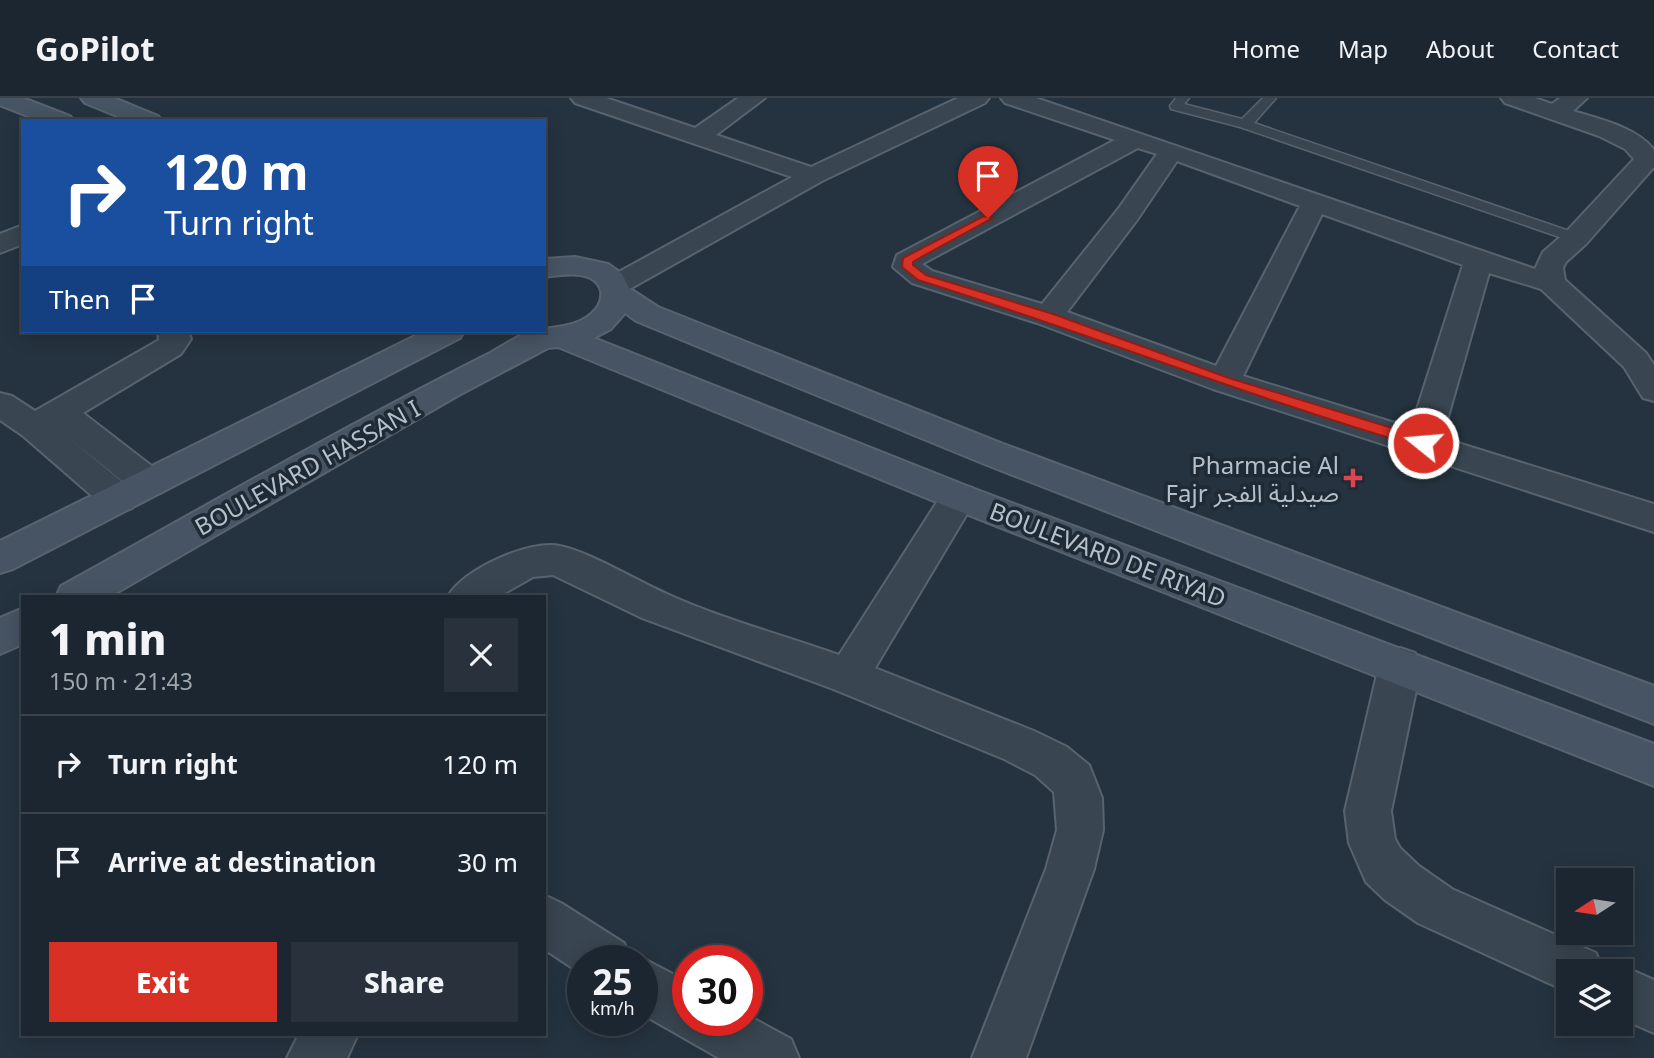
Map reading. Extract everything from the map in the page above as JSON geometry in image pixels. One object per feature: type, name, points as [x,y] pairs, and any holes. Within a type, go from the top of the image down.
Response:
[{"type":"main road","points":[[1,98],[57,119]]},
{"type":"main road","points":[[93,98],[145,119]]},
{"type":"main road","points":[[550,264],[590,267],[610,277],[617,290],[647,313],[994,454],[1654,705]]},
{"type":"main road","name":"BOULEVARD HASSAN I","points":[[79,595],[538,336],[597,325],[616,305],[617,290]]},
{"type":"main road","points":[[0,558],[445,333]]},
{"type":"main road","name":"BOULEVARD DE RIYAD","points":[[538,336],[1654,765]]},
{"type":"main road","points":[[0,637],[21,626]]},
{"type":"street","points":[[583,98],[813,176]]},
{"type":"street","points":[[698,137],[752,98]]},
{"type":"street","points":[[617,290],[813,176],[977,98]]},
{"type":"street","points":[[1013,98],[1172,151],[1478,261],[1551,283],[1635,360],[1654,390]]},
{"type":"street","points":[[1513,98],[1565,106],[1635,143],[1646,154],[1647,160],[1576,238],[1553,258],[1549,268],[1551,283]]},
{"type":"street","points":[[1136,139],[907,261],[908,267],[922,277],[1048,316],[1224,381],[1654,518]]},
{"type":"street","points":[[1048,316],[1172,151]]},
{"type":"street","points":[[1105,157],[1154,177]]},
{"type":"street","points":[[1224,381],[1315,202]]},
{"type":"street","points":[[0,245],[21,234]]},
{"type":"street","points":[[1423,443],[1478,261]]},
{"type":"street","points":[[46,419],[170,347],[176,339],[174,333]]},
{"type":"street","points":[[0,404],[46,419],[134,491]]},
{"type":"street","points":[[849,676],[960,497]]},
{"type":"street","points":[[470,595],[510,570],[542,559],[558,560],[656,607],[849,676],[1019,745],[1051,761],[1073,780],[1079,798],[1080,830],[1070,869],[999,1058]]},
{"type":"street","points":[[1399,666],[1368,811],[1372,843],[1383,866],[1435,906],[1556,961]]},
{"type":"street","points":[[546,921],[582,945]]},
{"type":"street","points":[[1633,997],[1654,1007]]},
{"type":"street","points":[[314,1058],[330,1036]]},
{"type":"lane","points":[[1183,98],[1176,106],[1245,124],[1576,238]]},
{"type":"lane","points":[[1245,124],[1270,98]]},
{"type":"place","name":"Pharmacie Al Fajr صيدلية الفجر","points":[[1353,478]]},
{"type":"route","points":[[988,218],[918,254],[907,261],[908,267],[922,277],[1048,316],[1224,381],[1423,443]]}]
